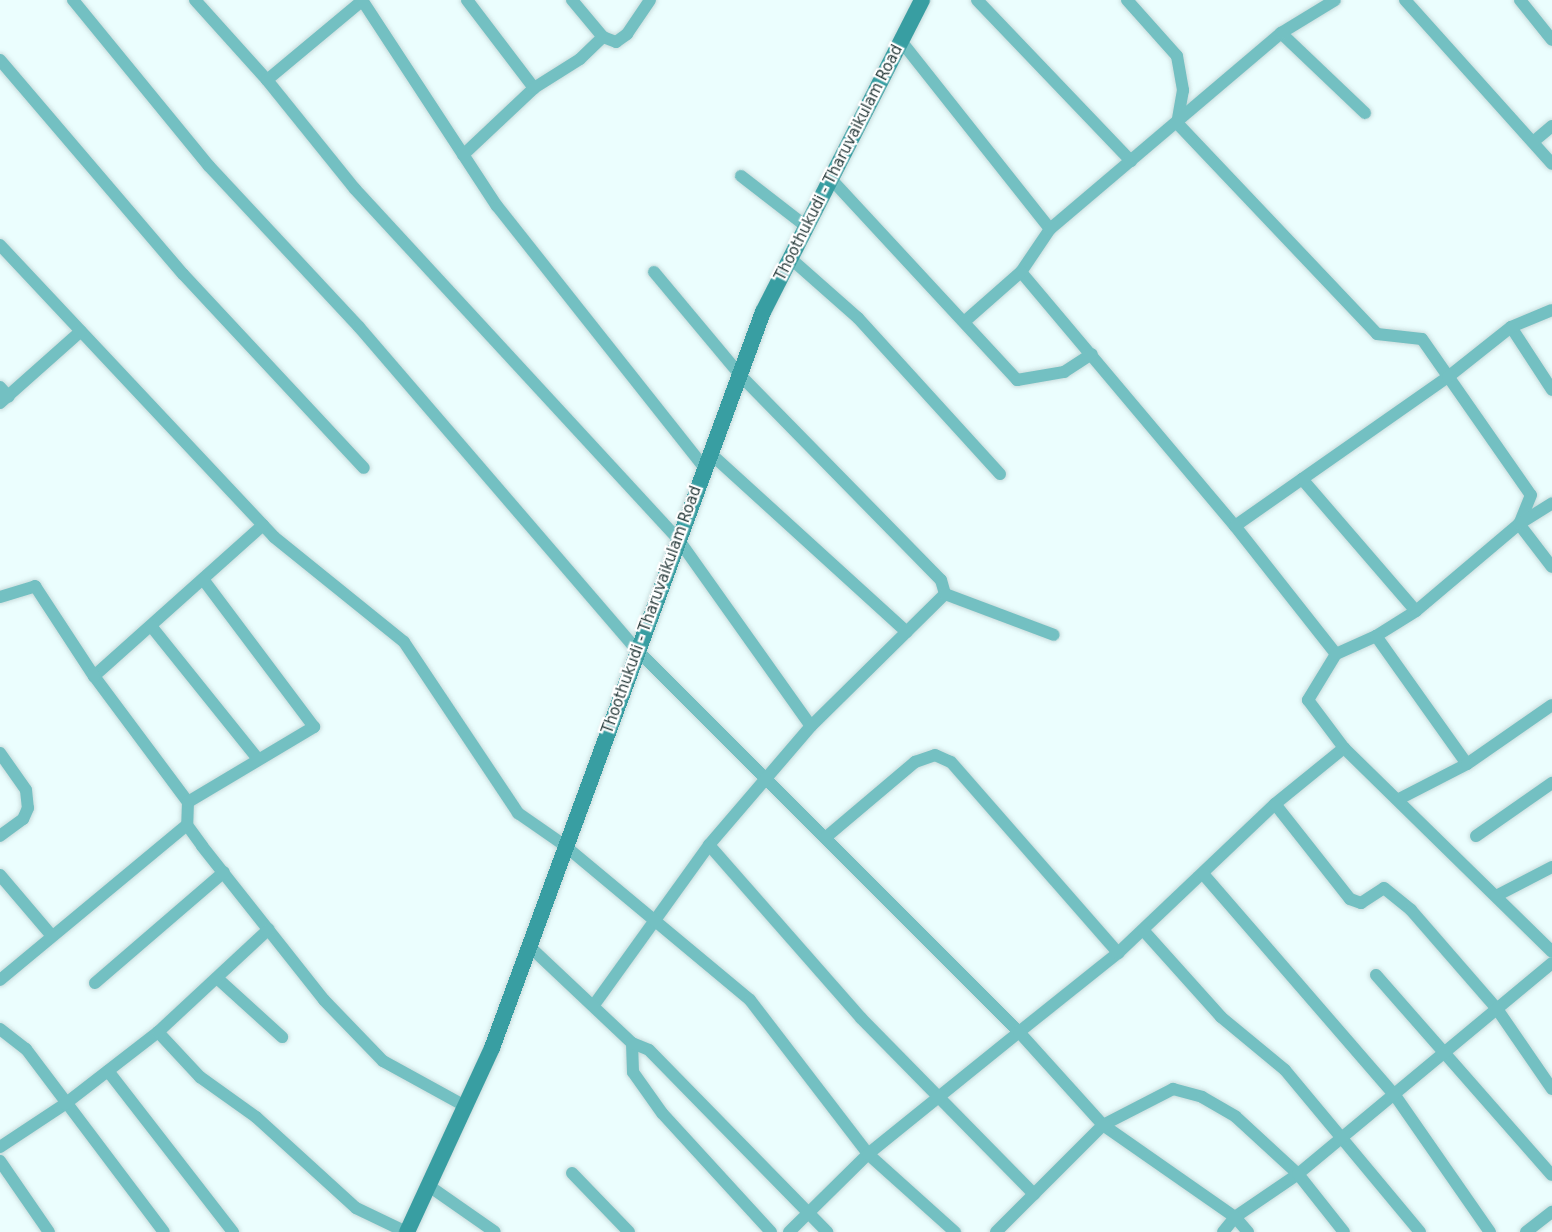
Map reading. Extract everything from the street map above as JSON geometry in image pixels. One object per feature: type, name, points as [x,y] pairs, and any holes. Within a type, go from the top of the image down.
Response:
[{"type":"main road","name":"Thoothukudi - Tharuvaikulam Road","points":[[406,1232],[492,1048],[564,846],[763,312],[922,0]]},
{"type":"street","points":[[73,0],[209,166],[359,327],[637,650],[766,776],[1018,1032],[1103,1125],[1234,1217],[1248,1232]]},
{"type":"street","points":[[195,0],[267,80],[355,189],[678,539],[811,726]]},
{"type":"street","points":[[267,80],[362,0],[463,155],[532,251],[707,461],[907,632]]},
{"type":"street","points":[[467,0],[534,88]]},
{"type":"street","points":[[572,0],[603,37],[616,42],[627,34],[650,0]]},
{"type":"street","points":[[977,0],[1131,161]]},
{"type":"street","points":[[1127,0],[1177,56],[1183,90],[1177,123]]},
{"type":"street","points":[[964,322],[1021,272],[1050,230],[1281,33],[1335,0]]},
{"type":"street","points":[[1405,0],[1552,165]]},
{"type":"street","points":[[1521,0],[1552,40]]},
{"type":"street","points":[[1281,33],[1365,113]]},
{"type":"street","points":[[463,155],[534,88],[580,59],[603,37]]},
{"type":"street","points":[[901,42],[1050,230]]},
{"type":"street","points":[[0,60],[183,274],[364,468]]},
{"type":"street","points":[[1177,123],[1377,334],[1422,339],[1530,495],[1520,524]]},
{"type":"street","points":[[1533,142],[1552,126]]},
{"type":"street","points":[[741,176],[807,226]]},
{"type":"street","points":[[831,179],[1017,380],[1064,372],[1092,354]]},
{"type":"street","points":[[0,245],[263,525],[404,642],[518,813],[564,846],[750,1000],[868,1154],[955,1232]]},
{"type":"street","points":[[790,258],[858,318],[1000,474]]},
{"type":"street","points":[[654,272],[740,375],[932,569],[945,594],[1054,635]]},
{"type":"street","points":[[1021,272],[1235,526],[1336,654]]},
{"type":"street","points":[[1235,526],[1448,377],[1511,327],[1552,310]]},
{"type":"street","points":[[1511,327],[1552,390]]},
{"type":"street","points":[[3,396],[81,331]]},
{"type":"street","points":[[1302,478],[1416,611]]},
{"type":"street","points":[[1552,503],[1520,524],[1416,611],[1376,636],[1336,654],[1308,700],[1344,748],[1552,952]]},
{"type":"street","points":[[1520,524],[1552,567]]},
{"type":"street","points":[[94,676],[263,525]]},
{"type":"street","points":[[188,802],[314,727],[203,579]]},
{"type":"street","points":[[0,597],[34,586],[94,676],[188,802],[187,825],[361,1041],[383,1061],[465,1106]]},
{"type":"street","points":[[594,1005],[657,923],[709,845],[766,776],[811,726],[945,594]]},
{"type":"street","points":[[151,626],[258,759]]},
{"type":"street","points":[[1376,636],[1467,764]]},
{"type":"street","points":[[1399,800],[1467,764],[1552,705]]},
{"type":"street","points":[[789,1232],[809,1216],[868,1154],[937,1096],[1118,953],[1204,875],[1275,804],[1344,748]]},
{"type":"street","points":[[0,753],[26,790],[28,808],[23,819],[0,836]]},
{"type":"street","points":[[825,838],[915,762],[935,755],[951,762],[1118,953]]},
{"type":"street","points":[[1476,836],[1552,783]]},
{"type":"street","points":[[1275,804],[1350,899],[1361,903],[1380,890],[1389,891],[1434,934],[1497,1009],[1552,1089]]},
{"type":"street","points":[[0,980],[187,825]]},
{"type":"street","points":[[709,845],[861,1018],[1034,1194]]},
{"type":"street","points":[[1496,896],[1552,867]]},
{"type":"street","points":[[95,983],[224,872]]},
{"type":"street","points":[[0,875],[52,936]]},
{"type":"street","points":[[1204,875],[1394,1094],[1490,1232]]},
{"type":"street","points":[[0,1147],[65,1104],[159,1032],[269,929]]},
{"type":"street","points":[[1143,930],[1221,1017],[1285,1070],[1420,1232]]},
{"type":"street","points":[[528,945],[632,1043],[650,1050],[827,1232]]},
{"type":"street","points":[[1223,1232],[1234,1217],[1298,1174],[1552,963]]},
{"type":"street","points":[[1376,975],[1552,1175]]},
{"type":"street","points":[[217,978],[282,1037]]},
{"type":"street","points":[[0,1029],[26,1049],[65,1104],[164,1232]]},
{"type":"street","points":[[159,1032],[200,1077],[256,1117],[356,1208],[406,1232]]},
{"type":"street","points":[[632,1043],[633,1072],[662,1113],[771,1232]]},
{"type":"street","points":[[108,1071],[233,1232]]},
{"type":"street","points":[[996,1232],[1103,1125],[1173,1089],[1202,1097],[1236,1117],[1298,1174],[1344,1232]]},
{"type":"street","points":[[0,1161],[49,1232]]},
{"type":"street","points":[[572,1173],[629,1232]]},
{"type":"street","points":[[429,1186],[495,1232]]},
{"type":"street","points":[[1526,1232],[1552,1212]]}]
